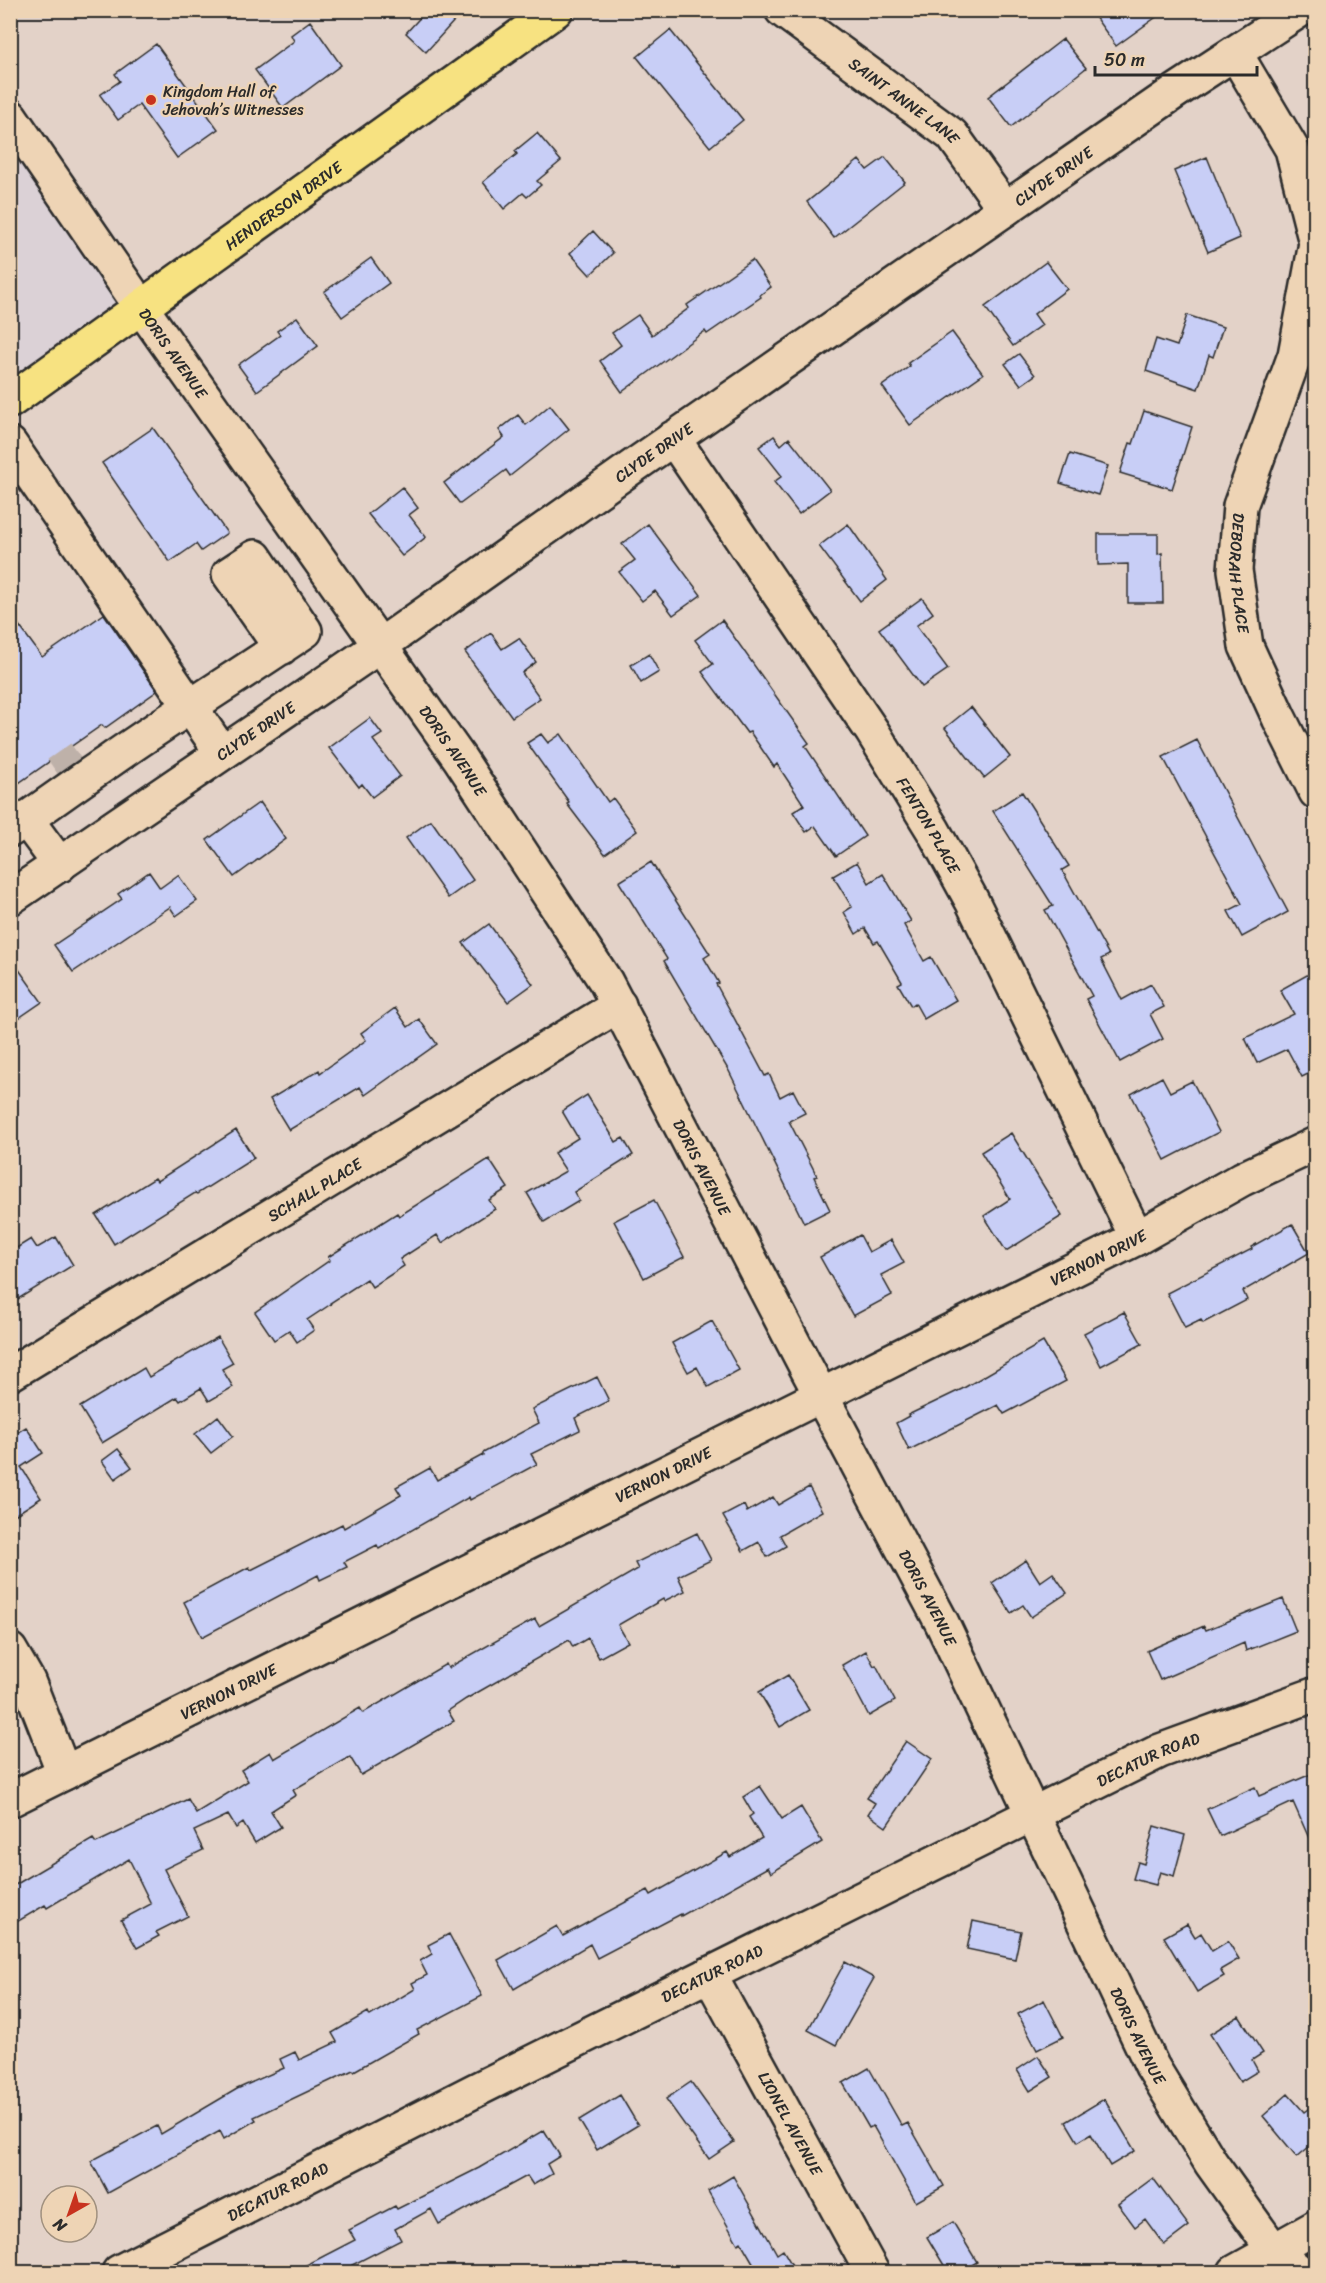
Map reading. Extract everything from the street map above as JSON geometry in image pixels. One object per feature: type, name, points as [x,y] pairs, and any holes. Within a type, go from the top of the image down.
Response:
[{"type":"main road","name":"HENDERSON DRIVE","points":[[10,401],[556,10]]},
{"type":"street","name":"SAINT ANNE LANE","points":[[782,10],[952,135],[1005,209]]},
{"type":"street","name":"CLYDE DRIVE","points":[[10,898],[381,645],[674,438],[1005,209],[1300,10]]},
{"type":"street","name":"DEBORAH PLACE","points":[[1235,53],[1292,148],[1316,243],[1295,355],[1240,506],[1235,570],[1246,646],[1304,740],[1316,792]]},
{"type":"street","name":"DORIS AVENUE","points":[[10,116],[141,307],[460,759],[606,982],[942,1623],[1152,2066],[1211,2163],[1274,2251],[1300,2272]]},
{"type":"street","name":"FENTON PLACE","points":[[674,438],[872,731],[933,830],[972,901],[1137,1238]]},
{"type":"street","points":[[10,444],[222,753]]},
{"type":"street","points":[[60,865],[56,790],[280,648]]},
{"type":"street","name":"SCHALL PLACE","points":[[10,1374],[619,1005]]},
{"type":"street","name":"VERNON DRIVE","points":[[10,1800],[1137,1238],[1242,1179],[1316,1144]]},
{"type":"street","points":[[10,1650],[28,1681],[64,1773]]},
{"type":"street","name":"DECATUR ROAD","points":[[119,2272],[1032,1812],[1160,1750],[1316,1694]]},
{"type":"street","name":"LIONEL AVENUE","points":[[709,1974],[872,2272]]},
{"type":"street","points":[[1235,2272],[1316,2227]]},
{"type":"shaded area","points":[[10,116],[141,307],[10,401]]},
{"type":"building","points":[[427,10],[464,10],[426,52],[406,33]]},
{"type":"building","points":[[1090,10],[1166,10],[1116,46]]},
{"type":"building","points":[[310,21],[341,65],[283,108],[255,70],[294,41],[291,35]]},
{"type":"building","points":[[670,30],[743,120],[710,147],[637,57]]},
{"type":"building","points":[[1063,39],[1086,68],[1011,127],[988,97]]},
{"type":"building","name":"Kingdom Hall of Jehovah’s Witnesses","points":[[156,44],[218,129],[177,158],[139,105],[118,120],[100,95],[120,81],[115,74]]},
{"type":"building","points":[[537,133],[561,161],[537,181],[541,185],[527,197],[523,193],[504,209],[483,182],[517,154],[515,151]]},
{"type":"building","points":[[885,157],[905,182],[834,238],[807,202],[859,160],[867,170]]},
{"type":"building","points":[[1207,157],[1240,238],[1208,252],[1174,171]]},
{"type":"building","points":[[593,231],[613,253],[590,275],[570,253]]},
{"type":"building","points":[[371,258],[389,283],[342,317],[324,292]]},
{"type":"building","points":[[752,260],[771,287],[760,295],[761,297],[707,334],[705,331],[622,392],[600,361],[621,345],[612,333],[638,315],[652,335],[689,308],[687,305]]},
{"type":"building","points":[[1046,262],[1067,289],[1034,314],[1042,325],[1013,346],[985,307]]},
{"type":"building","points":[[1187,315],[1223,327],[1213,357],[1209,355],[1198,389],[1146,371],[1156,339],[1177,346]]},
{"type":"building","points":[[297,317],[318,346],[257,391],[238,365],[280,335],[277,331]]},
{"type":"building","points":[[952,332],[983,374],[910,425],[882,386],[910,366],[908,363]]},
{"type":"building","points":[[1019,354],[1035,375],[1021,385],[1005,364]]},
{"type":"building","points":[[550,405],[569,429],[510,476],[506,470],[460,504],[444,483],[504,437],[499,430],[518,415],[526,425]]},
{"type":"building","points":[[1144,411],[1192,427],[1172,489],[1120,473]]},
{"type":"building","points":[[153,428],[227,533],[201,551],[196,544],[170,562],[102,463]]},
{"type":"building","points":[[774,436],[781,445],[789,438],[830,490],[799,514],[774,482],[782,476],[759,447]]},
{"type":"building","points":[[1070,454],[1108,466],[1098,495],[1060,483]]},
{"type":"building","points":[[402,487],[418,508],[409,515],[426,537],[402,556],[368,514]]},
{"type":"building","points":[[648,524],[701,595],[673,615],[655,591],[642,601],[619,572],[635,560],[622,544]]},
{"type":"building","points":[[848,524],[887,580],[860,601],[819,546]]},
{"type":"building","points":[[1098,534],[1158,534],[1158,554],[1162,553],[1163,603],[1128,603],[1128,564],[1098,565]]},
{"type":"building","points":[[922,598],[933,613],[916,626],[948,669],[922,687],[879,629]]},
{"type":"building","points":[[10,613],[42,657],[104,614],[157,691],[105,728],[102,725],[10,789]]},
{"type":"building","points":[[722,620],[809,743],[805,746],[865,836],[836,856],[815,826],[806,832],[793,812],[804,805],[777,764],[774,767],[750,732],[747,733],[702,672],[713,664],[695,640]]},
{"type":"building","points":[[491,633],[502,649],[519,638],[536,662],[522,673],[540,698],[512,717],[465,652]]},
{"type":"building","points":[[649,654],[659,672],[641,683],[631,665]]},
{"type":"building","points":[[971,707],[1010,757],[984,778],[945,728]]},
{"type":"building","points":[[370,718],[382,734],[373,740],[400,776],[372,797],[362,784],[359,787],[329,748]]},
{"type":"building","points":[[541,734],[548,743],[561,734],[608,802],[613,798],[637,831],[605,854],[567,804],[569,802],[527,743]]},
{"type":"building","points":[[1197,740],[1288,912],[1242,937],[1228,911],[1242,904],[1163,757]]},
{"type":"building","points":[[1022,792],[1069,866],[1062,870],[1109,955],[1101,959],[1122,1000],[1151,984],[1164,1007],[1150,1014],[1163,1039],[1120,1062],[1086,999],[1092,996],[1045,910],[1053,906],[993,811]]},
{"type":"building","points":[[260,802],[286,839],[234,877],[207,840]]},
{"type":"building","points":[[431,820],[473,880],[448,898],[406,838]]},
{"type":"building","points":[[651,862],[710,954],[704,958],[719,983],[716,984],[765,1076],[769,1074],[780,1097],[793,1090],[805,1113],[789,1121],[817,1176],[814,1177],[830,1210],[804,1223],[729,1071],[664,961],[667,959],[619,882]]},
{"type":"building","points":[[857,862],[869,883],[883,874],[911,921],[904,925],[924,961],[931,957],[956,1000],[924,1019],[915,1003],[911,1006],[898,984],[902,982],[878,941],[874,943],[865,928],[856,934],[844,912],[852,907],[833,876]]},
{"type":"building","points":[[149,872],[160,888],[178,875],[197,901],[176,916],[170,907],[73,972],[54,945],[122,899],[118,894]]},
{"type":"building","points":[[489,924],[533,984],[508,1002],[463,943]]},
{"type":"building","points":[[10,957],[42,1002],[10,1024]]},
{"type":"building","points":[[1316,970],[1316,1070],[1302,1077],[1287,1049],[1257,1063],[1245,1038],[1294,1014],[1280,990]]},
{"type":"building","points":[[395,1008],[408,1027],[419,1019],[437,1044],[365,1095],[360,1087],[289,1130],[270,1099],[319,1070],[320,1073],[366,1040],[361,1033]]},
{"type":"building","points":[[1162,1077],[1170,1092],[1192,1081],[1219,1132],[1165,1160],[1131,1094]]},
{"type":"building","points":[[587,1095],[616,1142],[623,1138],[633,1155],[574,1192],[579,1201],[544,1222],[527,1193],[566,1171],[554,1153],[578,1138],[562,1111]]},
{"type":"building","points":[[236,1130],[254,1158],[114,1244],[96,1215],[155,1178],[157,1181]]},
{"type":"building","points":[[1011,1133],[1062,1216],[1006,1251],[984,1216],[1010,1199],[981,1152]]},
{"type":"building","points":[[489,1159],[508,1188],[489,1200],[495,1209],[442,1243],[437,1235],[400,1259],[404,1266],[372,1287],[367,1279],[330,1303],[307,1320],[314,1330],[297,1342],[289,1330],[274,1340],[255,1312],[330,1260],[328,1257],[397,1213],[399,1216]]},
{"type":"building","points":[[654,1200],[684,1257],[644,1278],[614,1221]]},
{"type":"building","points":[[1292,1224],[1309,1253],[1243,1291],[1247,1300],[1203,1323],[1201,1320],[1185,1328],[1167,1293],[1252,1249],[1251,1247]]},
{"type":"building","points":[[860,1235],[869,1252],[891,1240],[904,1263],[881,1275],[892,1295],[853,1316],[820,1257]]},
{"type":"building","points":[[56,1237],[73,1265],[10,1304],[10,1252],[31,1239],[37,1248]]},
{"type":"building","points":[[1124,1312],[1142,1344],[1101,1366],[1084,1333]]},
{"type":"building","points":[[712,1321],[739,1370],[708,1387],[697,1367],[688,1372],[672,1343]]},
{"type":"building","points":[[218,1337],[233,1363],[222,1369],[233,1387],[209,1401],[201,1388],[180,1401],[177,1397],[102,1443],[80,1407],[144,1368],[149,1377]]},
{"type":"building","points":[[1043,1342],[1066,1381],[1004,1414],[998,1405],[909,1450],[896,1423],[962,1389]]},
{"type":"building","points":[[597,1377],[609,1401],[575,1418],[580,1430],[531,1454],[537,1464],[470,1500],[469,1497],[379,1549],[377,1545],[344,1562],[347,1567],[320,1580],[318,1575],[202,1637],[184,1602],[249,1567],[251,1570],[342,1524],[344,1528],[401,1495],[396,1487],[430,1468],[437,1480],[483,1455],[539,1423],[532,1409]]},
{"type":"building","points":[[218,1416],[233,1436],[211,1453],[195,1434]]},
{"type":"building","points":[[26,1427],[43,1453],[21,1467],[41,1498],[10,1518],[10,1437]]},
{"type":"building","points":[[118,1449],[132,1467],[115,1479],[102,1461]]},
{"type":"building","points":[[809,1487],[822,1511],[780,1535],[786,1546],[767,1557],[759,1542],[743,1551],[723,1516],[744,1505],[747,1512],[773,1497],[778,1505]]},
{"type":"building","points":[[697,1533],[711,1560],[678,1576],[685,1591],[664,1601],[663,1599],[618,1625],[628,1642],[599,1658],[588,1638],[573,1647],[569,1640],[466,1699],[448,1711],[454,1721],[361,1775],[350,1757],[293,1790],[296,1795],[271,1811],[281,1827],[255,1843],[243,1823],[236,1828],[228,1815],[194,1831],[203,1850],[164,1869],[188,1916],[156,1932],[159,1936],[137,1948],[121,1920],[151,1904],[129,1859],[47,1908],[45,1905],[10,1926],[10,1888],[93,1839],[96,1843],[188,1799],[196,1813],[248,1781],[241,1770],[270,1752],[274,1759],[360,1708],[363,1713],[446,1664],[448,1668],[535,1619],[539,1626],[638,1569],[635,1563]]},
{"type":"building","points":[[1026,1560],[1040,1582],[1053,1573],[1067,1593],[1031,1617],[1023,1605],[1011,1613],[992,1583]]},
{"type":"building","points":[[1283,1599],[1296,1631],[1246,1651],[1244,1643],[1160,1680],[1147,1651],[1204,1626],[1206,1630]]},
{"type":"building","points":[[866,1651],[895,1701],[869,1716],[842,1665]]},
{"type":"building","points":[[788,1675],[809,1710],[780,1727],[759,1692]]},
{"type":"building","points":[[906,1741],[932,1759],[886,1827],[868,1814],[875,1803],[867,1798]]},
{"type":"building","points":[[1316,1772],[1316,1854],[1293,1802],[1220,1836],[1207,1809],[1255,1787],[1259,1796]]},
{"type":"building","points":[[760,1786],[782,1819],[801,1807],[822,1842],[771,1873],[768,1867],[681,1916],[681,1914],[597,1958],[590,1944],[514,1989],[498,1960],[557,1926],[563,1936],[648,1890],[651,1895],[727,1852],[730,1857],[762,1838],[749,1817],[753,1814],[743,1797]]},
{"type":"building","points":[[1154,1826],[1185,1835],[1174,1876],[1160,1872],[1156,1885],[1133,1879],[1138,1862],[1144,1864]]},
{"type":"building","points":[[973,1921],[1021,1931],[1015,1959],[967,1949]]},
{"type":"building","points":[[1187,1924],[1195,1937],[1201,1933],[1212,1951],[1228,1941],[1239,1959],[1220,1970],[1224,1976],[1197,1992],[1164,1937]]},
{"type":"building","points":[[449,1934],[482,1996],[417,2030],[419,2034],[354,2071],[254,2117],[256,2120],[224,2139],[220,2131],[108,2193],[91,2161],[157,2126],[161,2134],[237,2089],[284,2068],[280,2059],[295,2052],[299,2060],[337,2042],[332,2033],[368,2012],[370,2016],[415,1989],[412,1983],[427,1975],[420,1961],[432,1954],[428,1945]]},
{"type":"building","points":[[845,1962],[874,1978],[836,2045],[808,2030]]},
{"type":"building","points":[[1044,2000],[1063,2037],[1037,2050],[1018,2014]]},
{"type":"building","points":[[1239,2016],[1263,2053],[1252,2060],[1258,2071],[1240,2082],[1210,2034]]},
{"type":"building","points":[[1038,2056],[1052,2077],[1030,2091],[1017,2070]]},
{"type":"building","points":[[869,2068],[902,2126],[908,2123],[944,2186],[916,2202],[873,2126],[869,2128],[843,2083]]},
{"type":"building","points":[[691,2082],[734,2142],[709,2159],[666,2099]]},
{"type":"building","points":[[1288,2094],[1304,2112],[1316,2103],[1316,2141],[1297,2157],[1263,2116]]},
{"type":"building","points":[[620,2095],[638,2125],[597,2150],[579,2120]]},
{"type":"building","points":[[1104,2099],[1135,2151],[1110,2166],[1091,2134],[1078,2142],[1066,2122]]},
{"type":"building","points":[[544,2130],[560,2156],[547,2164],[552,2174],[533,2185],[527,2176],[439,2224],[431,2209],[395,2229],[401,2240],[352,2265],[356,2272],[293,2272],[355,2240],[349,2230],[395,2206],[397,2209],[479,2168]]},
{"type":"building","points":[[733,2176],[777,2254],[783,2250],[796,2272],[744,2272],[755,2266],[741,2242],[738,2244],[708,2191]]},
{"type":"building","points":[[1153,2178],[1189,2226],[1164,2245],[1145,2219],[1135,2227],[1118,2204]]},
{"type":"building","points":[[953,2222],[977,2262],[960,2272],[948,2272],[927,2237]]},
{"type":"tunnel","points":[[57,773],[80,757]]},
{"type":"place","name":"Kingdom Hall of Jehovah’s Witnesses","points":[[151,100]]}]
